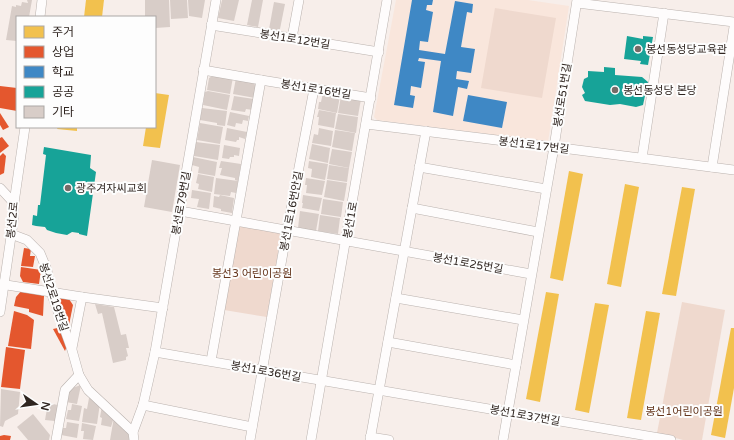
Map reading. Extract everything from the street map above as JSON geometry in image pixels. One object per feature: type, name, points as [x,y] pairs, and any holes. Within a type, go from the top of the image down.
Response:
[{"type":"street","points":[[40,16],[42,0]]},
{"type":"street","name":"봉선로79번길","points":[[134,436],[143,405],[155,352],[216,0]]},
{"type":"street","points":[[292,38],[299,0]]},
{"type":"street","name":"봉선1로","points":[[311,440],[387,0]]},
{"type":"street","points":[[577,1],[734,22]]},
{"type":"street","name":"봉선로51번길","points":[[503,440],[554,147],[577,1]]},
{"type":"street","points":[[642,158],[664,13]]},
{"type":"street","name":"봉선1로12번길","points":[[211,25],[379,52]]},
{"type":"street","points":[[712,167],[734,27]]},
{"type":"street","name":"봉선1로16번길","points":[[203,70],[371,98]]},
{"type":"street","points":[[211,361],[261,80]]},
{"type":"street","name":"봉선1로16번안길","points":[[250,440],[287,230],[314,89]]},
{"type":"street","name":"봉선1로17번길","points":[[366,124],[734,170]]},
{"type":"street","name":"봉선2로","points":[[0,312],[2,285],[14,216],[14,203],[25,128]]},
{"type":"street","points":[[388,440],[370,438],[426,132]]},
{"type":"street","points":[[420,167],[546,189]]},
{"type":"street","points":[[0,188],[14,203]]},
{"type":"street","points":[[413,205],[538,232]]},
{"type":"street","name":"봉선1로25번길","points":[[180,211],[531,274]]},
{"type":"street","name":"봉선2로19번길","points":[[11,234],[27,240],[40,253],[47,270],[51,292],[72,350],[79,375],[88,390],[134,436]]},
{"type":"street","points":[[2,285],[163,308]]},
{"type":"street","points":[[72,350],[82,297]]},
{"type":"street","points":[[396,298],[523,320]]},
{"type":"street","points":[[388,342],[516,365]]},
{"type":"street","name":"봉선1로36번길","points":[[155,352],[322,380]]},
{"type":"street","points":[[56,440],[65,390],[79,375]]},
{"type":"street","name":"봉선1로37번길","points":[[322,380],[671,440]]},
{"type":"street","points":[[143,405],[252,427]]},
{"type":"shaded area","points":[[396,0],[528,0],[569,6],[548,142],[377,120],[374,117]]},
{"type":"green space","points":[[495,8],[556,18],[542,98],[481,88]]},
{"type":"green space","name":"봉선3 어린이공원","points":[[239,225],[279,232],[281,236],[267,317],[224,310]]},
{"type":"green space","name":"봉선1어린이공원","points":[[682,302],[725,310],[702,440],[683,440],[657,433]]},
{"type":"building: 주거","points":[[86,0],[104,0],[102,16],[84,16]]},
{"type":"building: 주거","points":[[156,93],[169,95],[160,148],[143,146],[146,128],[156,128]]},
{"type":"building: 주거","points":[[77,128],[77,131],[57,129]]},
{"type":"building: 주거","points":[[569,171],[583,174],[563,281],[550,278]]},
{"type":"building: 주거","points":[[625,184],[639,187],[621,287],[607,284]]},
{"type":"building: 주거","points":[[682,187],[695,189],[676,296],[662,294]]},
{"type":"building: 주거","points":[[546,292],[559,294],[540,402],[526,399]]},
{"type":"building: 주거","points":[[595,303],[609,305],[589,413],[575,410]]},
{"type":"building: 주거","points":[[646,311],[660,313],[641,420],[627,418]]},
{"type":"building: 주거","points":[[731,328],[734,328],[734,388],[725,438],[711,435]]},
{"type":"building: 상업","points":[[0,86],[16,88],[16,111],[0,108]]},
{"type":"building: 상업","points":[[0,113],[9,127],[3,130],[0,125]]},
{"type":"building: 상업","points":[[2,137],[9,146],[0,153],[0,138]]},
{"type":"building: 상업","points":[[3,153],[6,156],[4,173],[0,175],[0,156]]},
{"type":"building: 상업","points":[[24,248],[31,249],[30,256],[35,256],[33,267],[21,266]]},
{"type":"building: 상업","points":[[21,267],[41,270],[39,284],[23,282],[20,276]]},
{"type":"building: 상업","points":[[22,290],[44,296],[43,316],[29,312],[29,309],[14,306],[16,297]]},
{"type":"building: 상업","points":[[59,298],[69,299],[73,305],[69,325],[65,324],[58,301]]},
{"type":"building: 상업","points":[[14,311],[27,315],[34,320],[31,349],[8,346]]},
{"type":"building: 상업","points":[[62,327],[68,343],[65,351],[53,329]]},
{"type":"building: 상업","points":[[6,347],[25,350],[20,389],[1,387]]},
{"type":"building: 상업","points":[[0,436],[11,436],[10,440],[0,440]]},
{"type":"building: 학교","points":[[412,0],[433,0],[432,5],[427,5],[426,10],[433,12],[428,42],[420,41],[419,50],[445,54],[455,1],[473,4],[472,13],[467,12],[461,47],[475,49],[471,73],[457,71],[456,79],[469,81],[467,89],[458,87],[453,116],[433,112],[441,61],[419,58],[418,61],[425,62],[421,88],[411,86],[410,95],[415,96],[413,108],[394,105]]},
{"type":"building: 학교","points":[[468,95],[507,102],[502,128],[463,121]]},
{"type":"building: 공공","name":"봉선동성당교육관","points":[[627,36],[643,39],[643,36],[653,37],[648,65],[640,64],[641,61],[624,59]]},
{"type":"building: 공공","name":"봉선동성당 본당","points":[[604,67],[615,68],[615,75],[642,77],[648,82],[643,105],[636,107],[585,101],[582,95],[585,93],[582,87],[584,79],[588,77],[588,71],[604,72]]},
{"type":"building: 공공","name":"광주겨자씨교회","points":[[44,147],[91,155],[90,168],[96,172],[87,236],[72,232],[67,235],[56,233],[47,230],[45,227],[32,225],[33,215],[37,216],[38,205],[40,205],[46,155],[43,154]]},
{"type":"building: 기타","points":[[27,0],[32,0],[29,16],[16,16],[16,41],[6,40],[12,6],[21,6],[22,2],[28,3]]},
{"type":"building: 기타","points":[[145,0],[169,0],[170,27],[156,28],[156,16],[145,16]]},
{"type":"building: 기타","points":[[170,0],[187,0],[188,18],[171,19]]},
{"type":"building: 기타","points":[[188,0],[205,0],[202,18],[189,16]]},
{"type":"building: 기타","points":[[222,0],[239,0],[234,21],[218,18]]},
{"type":"building: 기타","points":[[252,0],[263,0],[258,27],[247,25]]},
{"type":"building: 기타","points":[[274,2],[285,4],[280,29],[278,31],[269,29]]},
{"type":"building: 기타","points":[[216,74],[233,77],[230,94],[207,90],[209,78]]},
{"type":"building: 기타","points":[[236,78],[252,81],[257,87],[255,98],[233,94]]},
{"type":"building: 기타","points":[[208,91],[230,95],[227,110],[203,105],[205,92]]},
{"type":"building: 기타","points":[[323,93],[340,96],[337,113],[318,109]]},
{"type":"building: 기타","points":[[234,96],[254,99],[253,110],[246,109],[245,112],[231,110]]},
{"type":"building: 기타","points":[[341,96],[361,99],[358,116],[338,113]]},
{"type":"building: 기타","points":[[202,108],[227,111],[225,126],[200,120]]},
{"type":"building: 기타","points":[[319,110],[336,113],[334,128],[318,125],[319,117],[317,117]]},
{"type":"building: 기타","points":[[230,112],[249,116],[248,121],[243,120],[242,124],[236,123],[235,127],[227,125]]},
{"type":"building: 기타","points":[[338,114],[358,117],[356,133],[335,129]]},
{"type":"building: 기타","points":[[200,123],[223,127],[220,144],[197,140]]},
{"type":"building: 기타","points":[[227,128],[247,132],[245,139],[239,137],[239,140],[236,142],[225,140]]},
{"type":"building: 기타","points":[[319,128],[333,131],[331,146],[312,143],[314,134],[318,135]]},
{"type":"building: 기타","points":[[335,130],[355,133],[352,151],[332,147]]},
{"type":"building: 기타","points":[[196,142],[220,145],[218,160],[194,156]]},
{"type":"building: 기타","points":[[312,144],[330,148],[328,163],[309,159]]},
{"type":"building: 기타","points":[[224,145],[240,148],[239,156],[234,155],[234,157],[230,157],[229,159],[222,158]]},
{"type":"building: 기타","points":[[332,149],[352,152],[349,168],[329,164]]},
{"type":"building: 기타","points":[[193,157],[217,162],[215,176],[198,173],[199,167],[192,165]]},
{"type":"building: 기타","points":[[152,160],[180,165],[172,212],[144,207]]},
{"type":"building: 기타","points":[[221,161],[241,164],[238,181],[235,180],[235,178],[220,175],[222,168],[219,168]]},
{"type":"building: 기타","points":[[309,161],[328,164],[325,180],[311,177],[312,169],[308,168]]},
{"type":"building: 기타","points":[[329,165],[349,168],[347,182],[327,179]]},
{"type":"building: 기타","points":[[198,174],[214,177],[212,192],[198,189],[199,184],[196,183]]},
{"type":"building: 기타","points":[[216,178],[238,181],[236,193],[231,192],[230,196],[214,194]]},
{"type":"building: 기타","points":[[306,178],[325,181],[322,195],[306,193]]},
{"type":"building: 기타","points":[[327,180],[347,183],[344,201],[324,197]]},
{"type":"building: 기타","points":[[192,190],[211,193],[209,209],[197,207],[199,199],[191,198]]},
{"type":"building: 기타","points":[[220,195],[234,198],[232,213],[221,211],[221,209],[213,207],[214,196],[219,197]]},
{"type":"building: 기타","points":[[303,195],[322,198],[319,211],[302,208]]},
{"type":"building: 기타","points":[[323,199],[343,202],[341,217],[321,214]]},
{"type":"building: 기타","points":[[300,211],[319,214],[316,231],[298,228]]},
{"type":"building: 기타","points":[[320,215],[340,218],[338,234],[318,231]]},
{"type":"building: 기타","points":[[95,304],[114,307],[121,335],[126,334],[129,348],[126,348],[128,356],[126,357],[126,360],[113,363],[102,313],[98,314]]},
{"type":"building: 기타","points":[[81,385],[77,404],[66,402],[69,389]]},
{"type":"building: 기타","points":[[1,389],[20,392],[18,414],[5,421],[3,427],[0,426]]},
{"type":"building: 기타","points":[[89,398],[97,399],[100,403],[97,424],[82,422],[84,408],[87,409]]},
{"type":"building: 기타","points":[[48,403],[58,405],[55,421],[45,420]]},
{"type":"building: 기타","points":[[72,404],[82,406],[79,421],[66,419],[68,410],[71,410]]},
{"type":"building: 기타","points":[[102,406],[114,417],[111,427],[101,425],[102,418],[100,417]]},
{"type":"building: 기타","points":[[33,414],[50,435],[49,440],[28,440],[17,427]]},
{"type":"building: 기타","points":[[114,417],[130,433],[129,440],[110,440]]},
{"type":"building: 기타","points":[[67,422],[79,424],[77,438],[61,435],[62,428],[66,428]]},
{"type":"building: 기타","points":[[82,423],[96,426],[93,440],[83,439],[84,431],[81,431]]},
{"type":"place","name":"봉선동성당교육관","points":[[638,49]]},
{"type":"place","name":"봉선동성당 본당","points":[[615,90]]},
{"type":"place","name":"광주겨자씨교회","points":[[68,188]]}]
